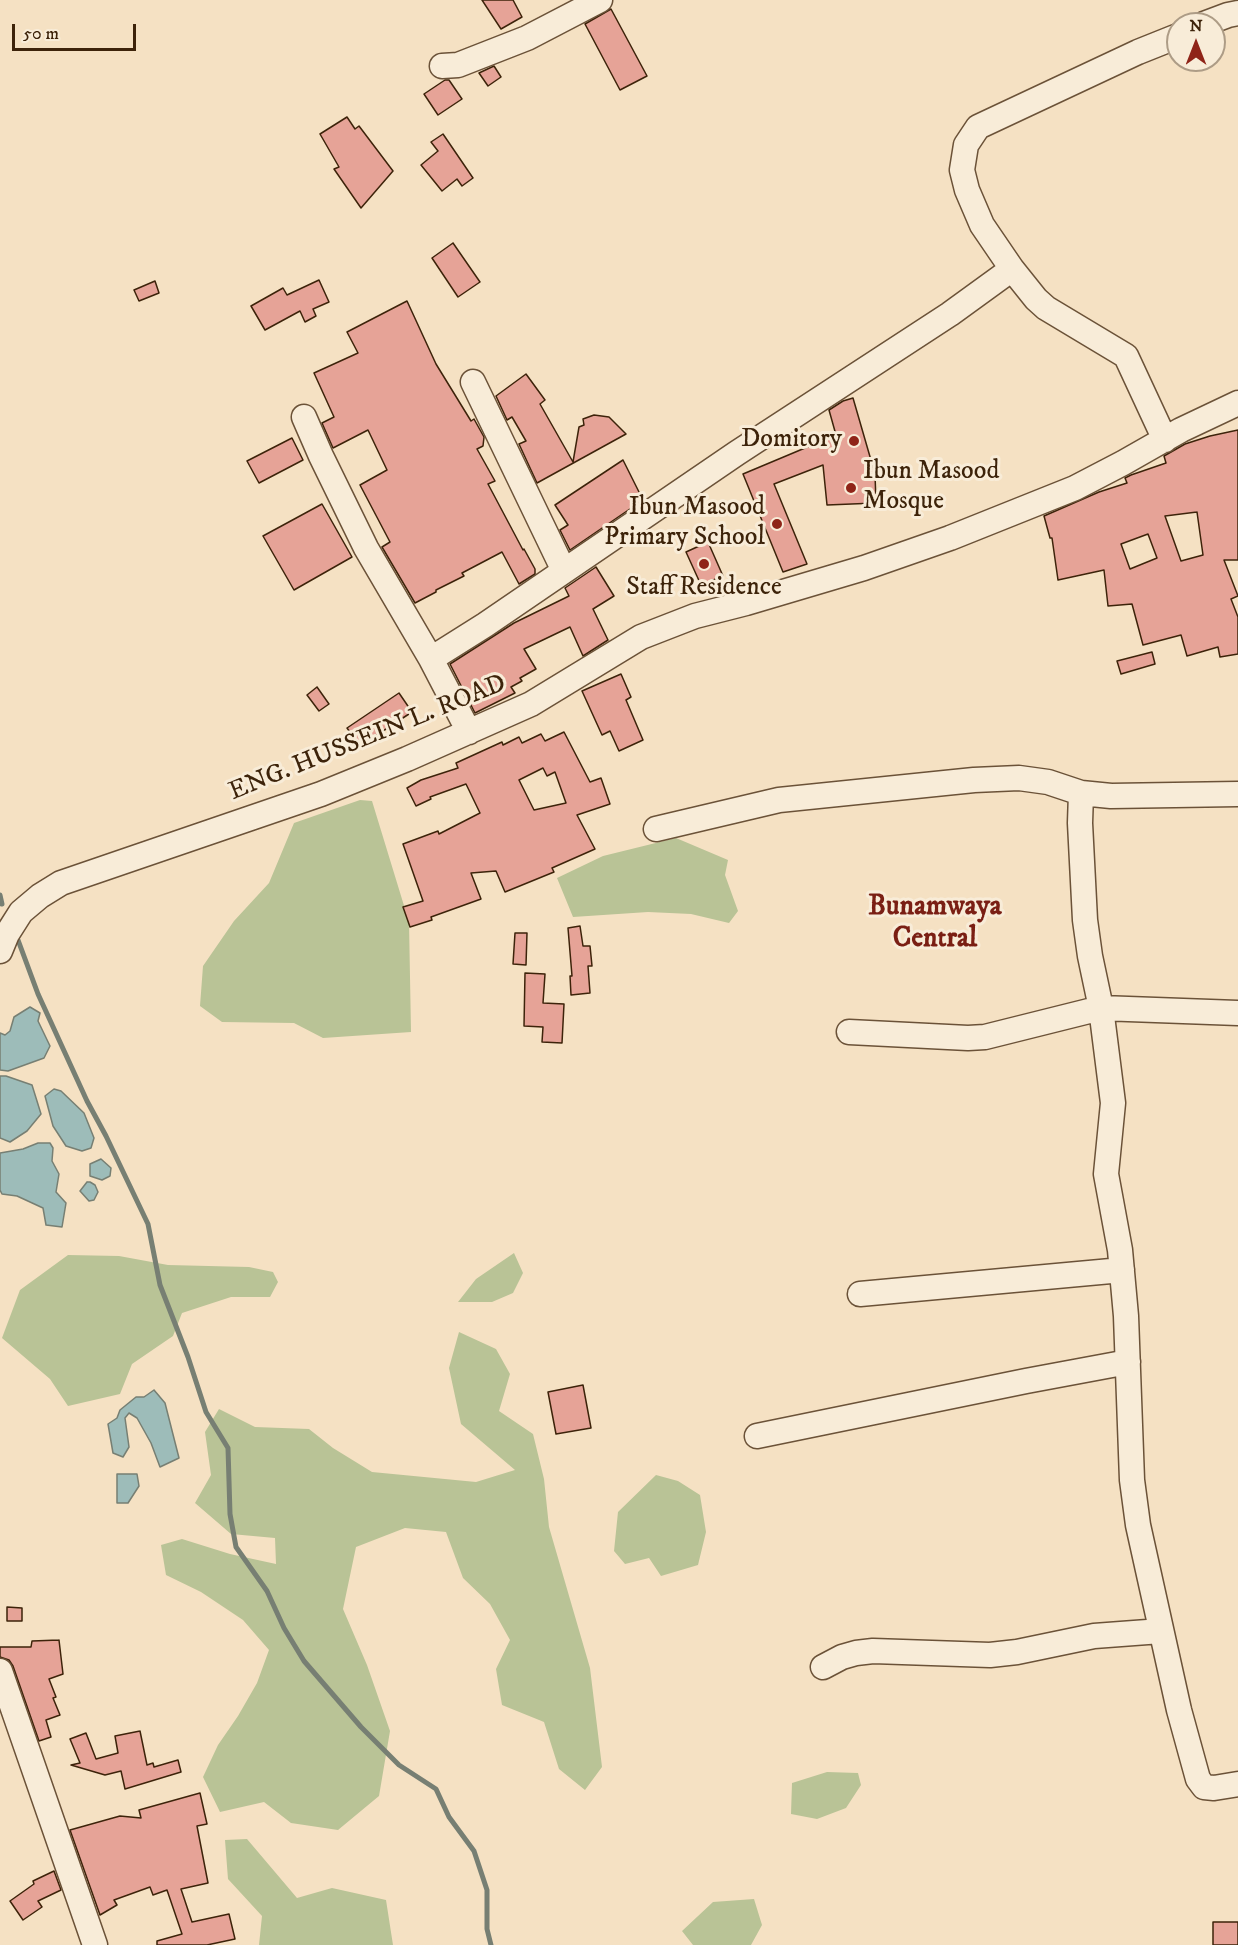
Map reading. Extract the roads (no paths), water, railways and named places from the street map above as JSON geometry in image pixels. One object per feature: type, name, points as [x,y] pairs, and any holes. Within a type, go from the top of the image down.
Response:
[{"type":"street","points":[[442,66],[458,65],[527,38],[600,0]]},
{"type":"street","points":[[1165,440],[1126,356],[1046,308],[1012,269],[982,225],[967,190],[962,170],[966,145],[978,127],[1166,41]]},
{"type":"street","points":[[431,659],[485,626],[787,420],[950,314],[1012,269]]},
{"type":"street","points":[[473,382],[564,571]]},
{"type":"street","name":"ENG. HUSSEIN L. ROAD","points":[[0,951],[7,934],[21,912],[40,896],[61,883],[321,794],[469,732],[531,704],[641,637],[695,616],[864,568],[950,538],[1075,488],[1181,430],[1238,403]]},
{"type":"street","points":[[304,417],[366,548],[431,659],[469,732]]},
{"type":"street","points":[[656,829],[778,800],[974,780],[1019,778],[1048,782],[1081,793],[1111,796],[1238,794]]},
{"type":"street","points":[[1081,793],[1080,823],[1085,920],[1101,1008],[1113,1103],[1106,1174],[1122,1270],[1132,1480],[1137,1517],[1179,1710],[1198,1779],[1204,1787],[1214,1788],[1238,1784]]},
{"type":"street","points":[[849,1032],[968,1038],[985,1037],[1101,1008],[1238,1013]]},
{"type":"street","points":[[860,1294],[1122,1270]]},
{"type":"street","points":[[757,1436],[1128,1362]]},
{"type":"street","points":[[823,1667],[842,1657],[873,1651],[990,1655],[1017,1652],[1094,1636],[1161,1631]]},
{"type":"street","points":[[0,1671],[95,1945]]},
{"type":"water","points":[[30,1007],[40,1013],[38,1021],[50,1046],[44,1058],[8,1071],[0,1070],[0,1033],[5,1035],[10,1031],[14,1017]]},
{"type":"water","points":[[0,1076],[32,1085],[41,1114],[27,1131],[10,1142],[0,1138]]},
{"type":"water","points":[[54,1089],[61,1091],[84,1113],[94,1138],[91,1148],[82,1151],[66,1146],[53,1126],[45,1096]]},
{"type":"water","points":[[38,1143],[50,1143],[53,1148],[52,1161],[59,1174],[56,1192],[66,1203],[62,1227],[46,1225],[43,1208],[17,1196],[2,1194],[0,1190],[0,1153],[23,1149]]},
{"type":"water","points":[[101,1159],[111,1168],[110,1176],[102,1180],[90,1176],[90,1164]]},
{"type":"water","points":[[87,1182],[95,1185],[98,1192],[94,1200],[89,1201],[80,1191]]},
{"type":"water","points":[[154,1390],[165,1403],[179,1458],[160,1467],[151,1443],[137,1418],[129,1413],[125,1418],[129,1447],[123,1457],[113,1453],[108,1424],[117,1418],[120,1410],[136,1397],[144,1397]]},
{"type":"water","points":[[117,1474],[137,1474],[139,1486],[128,1503],[117,1503]]},
{"type":"waterway","points":[[0,895],[2,904]]},
{"type":"waterway","points":[[18,940],[38,994],[87,1101],[148,1224],[160,1285],[188,1357],[206,1412],[228,1448],[230,1514],[236,1547],[267,1591],[284,1628],[304,1661],[361,1727],[399,1765],[436,1789],[449,1817],[474,1851],[487,1890],[487,1929],[491,1945]]},
{"type":"place","name":"Domitory","points":[[854,441]]},
{"type":"place","name":"Ibun Masood Mosque","points":[[851,488]]},
{"type":"place","name":"Ibun Masood Primary School","points":[[777,524]]},
{"type":"place","name":"Staff Residence","points":[[704,564]]},
{"type":"district","name":"Bunamwaya Central","points":[[935,924]]}]
